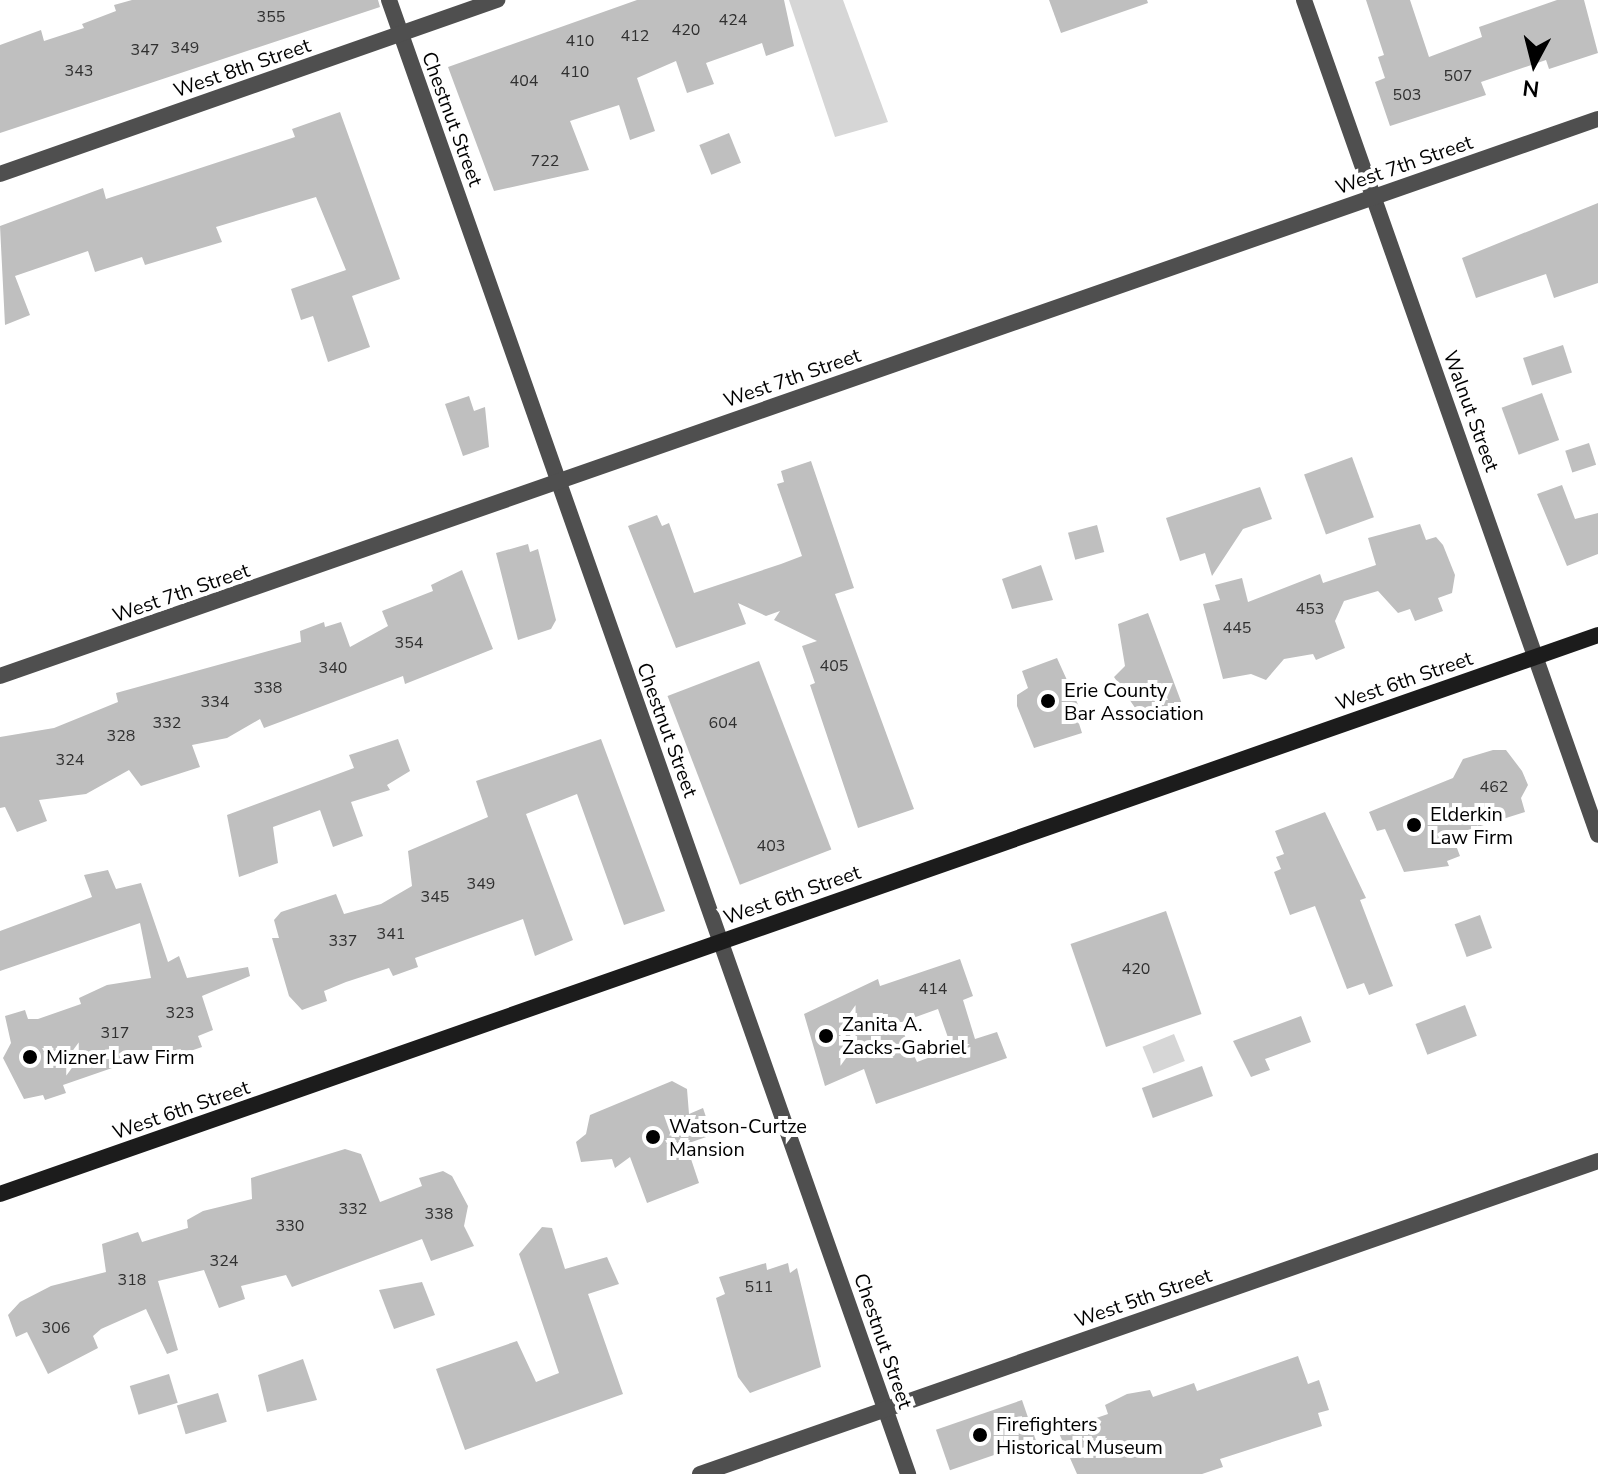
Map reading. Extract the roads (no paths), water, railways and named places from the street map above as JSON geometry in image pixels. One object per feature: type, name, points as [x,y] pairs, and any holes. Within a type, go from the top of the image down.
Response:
[{"type":"main road","name":"West 6th Street","points":[[0,1194],[1598,635]]},
{"type":"street","name":"Chestnut Street","points":[[389,0],[908,1474]]},
{"type":"street","name":"West 8th Street","points":[[0,174],[497,0]]},
{"type":"street","name":"Walnut Street","points":[[1304,0],[1538,656],[1598,835]]},
{"type":"street","name":"West 7th Street","points":[[0,676],[1598,119]]},
{"type":"street","name":"West 5th Street","points":[[700,1474],[1598,1161]]},
{"type":"place","name":"Erie County Bar Association","points":[[1048,701]]},
{"type":"place","name":"Elderkin Law Firm","points":[[1414,825]]},
{"type":"place","name":"Zanita A. Zacks-Gabriel","points":[[826,1036]]},
{"type":"place","name":"Mizner Law Firm","points":[[30,1057]]},
{"type":"place","name":"Watson-Curtze Mansion","points":[[653,1137]]},
{"type":"place","name":"Firefighters Historical Museum","points":[[980,1435]]}]
